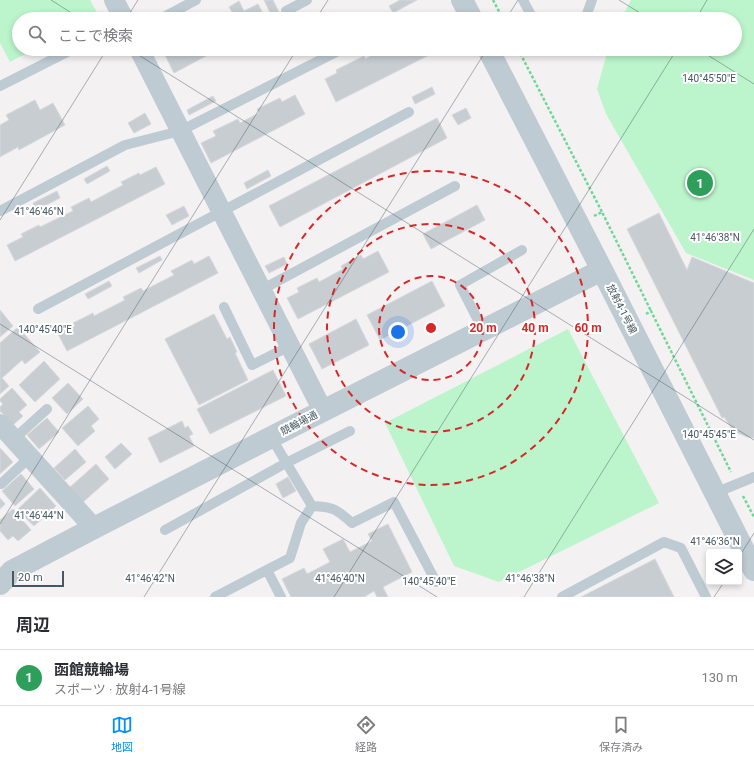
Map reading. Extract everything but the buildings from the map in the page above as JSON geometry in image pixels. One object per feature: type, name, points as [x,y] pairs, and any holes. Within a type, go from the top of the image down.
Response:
[{"type":"street","points":[[114,0],[120,12]]},
{"type":"street","points":[[462,0],[468,12]]},
{"type":"street","points":[[142,56],[322,411]]},
{"type":"street","name":"放射4-1号線","points":[[492,56],[754,570]]},
{"type":"street","name":"競輪場通","points":[[0,584],[12,571],[94,528],[602,270]]},
{"type":"street","points":[[0,424],[94,528]]},
{"type":"lane","points":[[173,12],[196,0]]},
{"type":"lane","points":[[286,11],[307,0]]},
{"type":"lane","points":[[523,0],[529,12]]},
{"type":"lane","points":[[588,12],[592,0]]},
{"type":"lane","points":[[0,86],[59,56]]},
{"type":"lane","points":[[0,211],[125,146],[180,131],[328,56]]},
{"type":"lane","points":[[38,309],[409,112]]},
{"type":"lane","points":[[261,290],[455,186]]},
{"type":"lane","points":[[483,330],[460,285],[522,250]]},
{"type":"lane","points":[[224,307],[252,365],[290,346]]},
{"type":"lane","points":[[14,439],[47,409]]},
{"type":"lane","points":[[165,530],[286,463],[350,431]]},
{"type":"lane","points":[[271,437],[312,506]]},
{"type":"lane","points":[[1,484],[30,458]]},
{"type":"lane","points":[[715,493],[754,477]]},
{"type":"lane","points":[[312,506],[329,507],[340,513],[352,523],[394,502],[436,582]]},
{"type":"lane","points":[[215,597],[290,558],[301,522],[312,506]]},
{"type":"lane","points":[[562,597],[664,542],[681,548],[706,597]]},
{"type":"lane","points":[[267,570],[281,597]]},
{"type":"path","points":[[493,0],[499,12]]},
{"type":"path","points":[[522,56],[602,212],[754,516]]},
{"type":"path","points":[[578,224],[602,212]]},
{"type":"path","points":[[628,322],[651,311]]},
{"type":"green space","points":[[0,0],[90,0],[97,12],[12,12],[12,56],[22,56],[10,62],[0,43]]},
{"type":"green space","points":[[631,0],[754,0],[754,280],[686,253],[606,114],[597,89],[606,56],[742,56],[742,12],[625,12]]},
{"type":"green space","points":[[568,329],[659,503],[499,582],[454,566],[385,423]]},
{"type":"place","name":"函館競輪場","points":[[700,183]]}]
